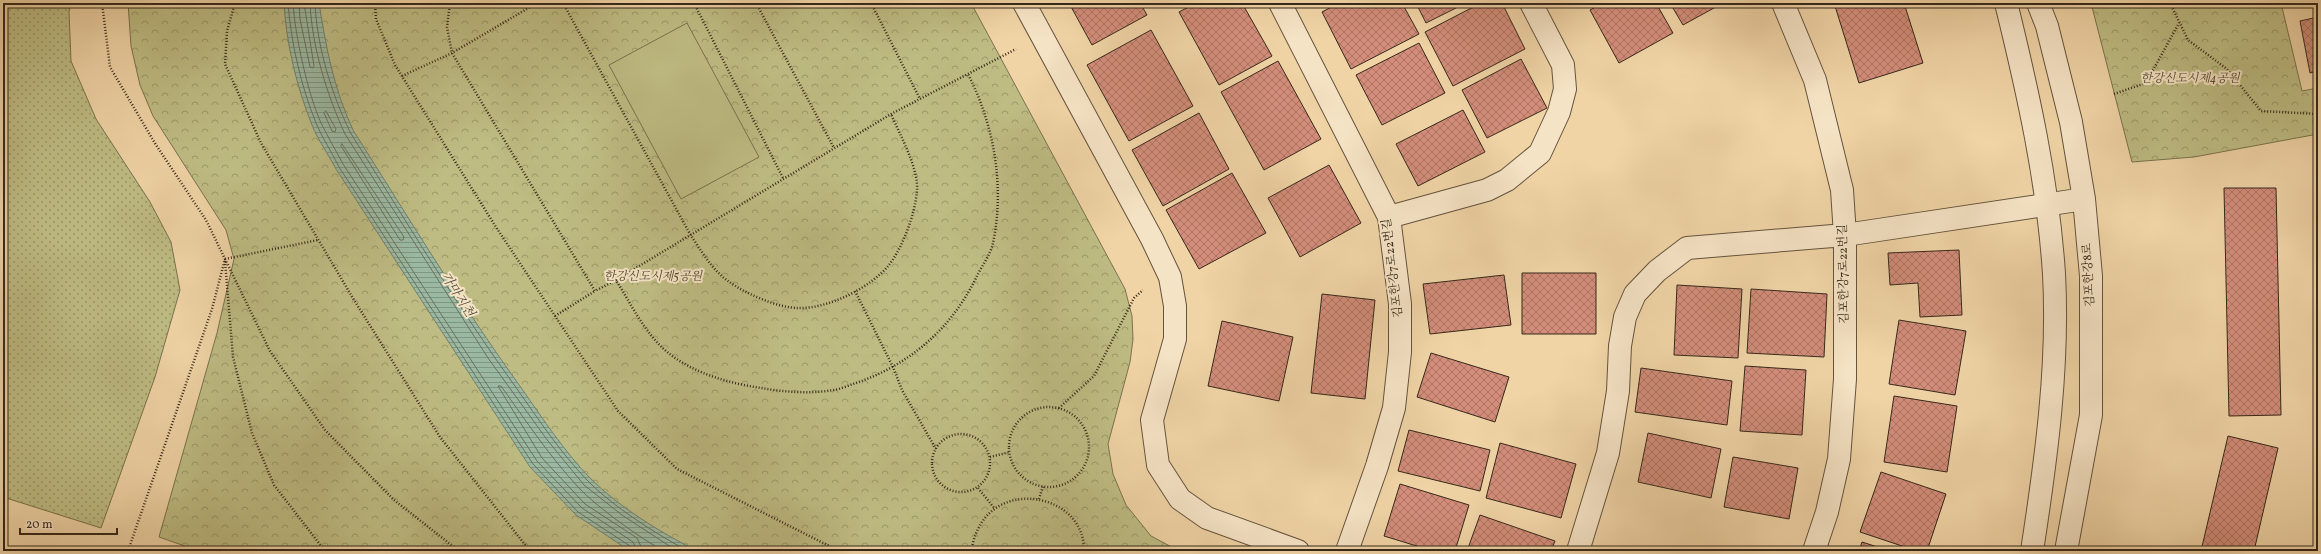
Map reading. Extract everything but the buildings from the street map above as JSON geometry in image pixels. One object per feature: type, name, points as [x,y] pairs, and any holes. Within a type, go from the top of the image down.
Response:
[{"type":"street","points":[[1024,3],[1152,239],[1170,277],[1175,306],[1175,339],[1152,420],[1158,465],[1180,499],[1207,518],[1298,551]]},
{"type":"street","name":"김포한강7로22번길","points":[[1280,3],[1389,217],[1400,304],[1400,352],[1394,408],[1378,466],[1347,551]]},
{"type":"street","points":[[1389,217],[1487,190],[1507,180],[1540,153],[1559,112],[1565,89],[1563,66],[1531,3]]},
{"type":"street","name":"김포한강7로22번길","points":[[1783,3],[1815,80],[1842,190],[1845,236],[1845,379],[1839,459],[1827,512],[1814,551]]},
{"type":"street","points":[[2006,3],[2031,102],[2047,205],[2054,274],[2053,371],[2046,462],[2032,551]]},
{"type":"street","name":"김포한강8로","points":[[2038,3],[2047,26],[2071,122],[2084,199],[2091,276],[2091,415],[2066,551]]},
{"type":"street","points":[[1578,551],[1608,453],[1618,391],[1620,346],[1625,317],[1635,294],[1656,271],[1687,248],[1845,236],[2084,199]]},
{"type":"path","points":[[102,3],[110,67],[156,146],[206,220],[270,351],[325,430],[394,500],[459,551]]},
{"type":"path","points":[[235,3],[227,30],[225,64],[261,143],[318,240],[440,437],[530,551]]},
{"type":"path","points":[[375,3],[376,20],[395,65],[494,224],[618,411],[678,468],[839,551]]},
{"type":"path","points":[[450,3],[447,27],[452,53],[595,291]]},
{"type":"path","points":[[402,76],[452,53],[537,3]]},
{"type":"path","points":[[563,3],[690,234],[704,254],[728,281],[769,302],[798,308],[829,304],[867,284],[889,264],[912,220],[917,190],[910,154],[891,114]]},
{"type":"path","points":[[694,3],[784,178]]},
{"type":"path","points":[[756,3],[834,148]]},
{"type":"path","points":[[871,3],[920,99]]},
{"type":"path","points":[[2170,3],[2188,40],[2227,69],[2261,111],[2318,114]]},
{"type":"path","points":[[2114,94],[2146,83],[2179,23]]},
{"type":"path","points":[[555,316],[891,114],[1017,48]]},
{"type":"path","points":[[616,280],[645,328],[666,351],[707,375],[750,386],[782,392],[808,392],[834,390],[867,379],[900,364],[934,338],[951,318],[971,288],[993,244],[998,194],[994,149],[981,99],[968,74]]},
{"type":"path","points":[[225,259],[318,240]]},
{"type":"path","points":[[128,551],[212,309],[225,259]]},
{"type":"path","points":[[225,259],[233,357],[252,433],[274,485],[325,551]]},
{"type":"path","points":[[1059,408],[1094,376],[1134,298],[1148,286]]},
{"type":"path","points":[[855,291],[893,367],[902,390],[936,449]]},
{"type":"path","points":[[1040,408],[1059,408],[1066,410],[1077,418],[1085,428],[1090,441],[1089,455],[1084,467],[1076,477],[1065,484],[1052,487],[1043,486],[1026,480],[1016,471],[1010,452],[1008,446],[1011,433],[1018,421],[1027,413],[1040,408]]},
{"type":"path","points":[[964,434],[981,441],[990,457],[988,475],[978,488],[965,493],[954,492],[945,488],[938,481],[933,472],[932,462],[936,449],[946,438],[964,434]]},
{"type":"path","points":[[990,457],[1010,452]]},
{"type":"path","points":[[1039,499],[1043,486]]},
{"type":"path","points":[[978,488],[995,509]]},
{"type":"path","points":[[972,551],[977,530],[987,515],[1002,504],[1018,498],[1039,499],[1053,504],[1067,514],[1078,528],[1084,546],[1084,551]]},
{"type":"green space","points":[[3,3],[71,3],[69,12],[71,61],[96,119],[150,202],[171,242],[180,290],[155,377],[101,528],[3,497]]},
{"type":"green space","name":"한강신도시제5공원","points":[[128,3],[971,3],[1125,289],[1132,316],[1133,339],[1130,362],[1108,444],[1113,474],[1126,505],[1151,536],[1179,551],[199,551],[159,537],[217,333],[234,259],[226,230],[153,116],[140,85],[131,46]]},
{"type":"green space","name":"한강신도시제4공원","points":[[2091,3],[2281,3],[2302,91],[2318,88],[2318,134],[2194,157],[2132,162]]},
{"type":"green space","points":[[687,23],[759,157],[681,199],[609,65]]},
{"type":"water","name":"가마지천","points":[[284,3],[319,3],[336,84],[346,115],[353,130],[478,326],[563,446],[580,468],[614,499],[641,519],[697,551],[630,551],[576,515],[530,467],[336,169],[317,136],[307,111],[293,65],[287,34]]}]
